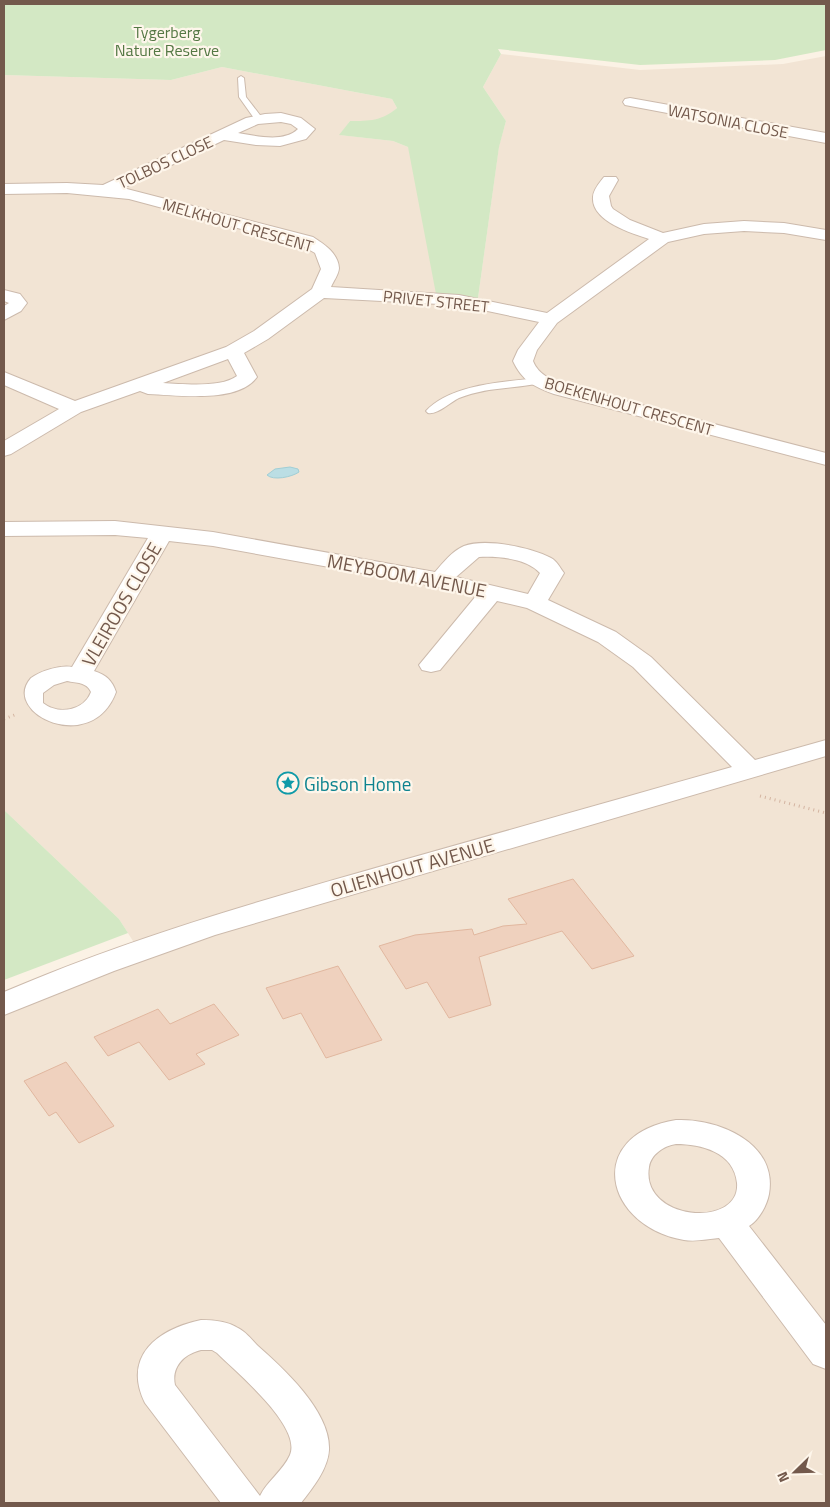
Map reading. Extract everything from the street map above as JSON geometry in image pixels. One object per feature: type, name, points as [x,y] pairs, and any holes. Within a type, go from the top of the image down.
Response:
[{"type":"street","name":"WATSONIA CLOSE","points":[[630,102],[826,138]]},
{"type":"street","name":"TOLBOS CLOSE","points":[[106,190],[224,135],[259,119],[274,117],[285,119],[304,125],[307,129],[304,134],[296,138],[275,142],[224,135]]},
{"type":"street","points":[[610,180],[601,196],[602,206],[610,216],[627,225],[662,238]]},
{"type":"street","name":"MELKHOUT CRESCENT","points":[[4,189],[63,188],[106,190],[307,241],[321,249],[327,258],[330,269],[320,292]]},
{"type":"street","name":"BOEKENHOUT CRESCENT","points":[[826,234],[763,225],[736,225],[683,232],[662,238],[550,319],[528,350],[523,361],[527,372],[538,381],[561,390],[826,459]]},
{"type":"street","points":[[4,450],[26,435],[74,408],[234,351],[261,335],[320,292]]},
{"type":"street","name":"PRIVET STREET","points":[[320,292],[459,300],[550,319]]},
{"type":"street","points":[[4,295],[14,298],[18,303],[16,307],[4,314]]},
{"type":"street","points":[[131,388],[207,389],[234,386],[243,382],[247,376],[234,351]]},
{"type":"street","points":[[4,378],[74,408]]},
{"type":"street","name":"MEYBOOM AVENUE","points":[[4,529],[114,528],[213,539],[440,580],[535,603],[607,637],[642,662],[750,770]]},
{"type":"street","name":"VLEIROOS CLOSE","points":[[80,674],[162,533]]},
{"type":"street","points":[[440,580],[464,556],[476,550],[526,557],[541,562],[552,573],[535,603]]},
{"type":"street","points":[[431,665],[492,592]]},
{"type":"street","name":"OLIENHOUT AVENUE","points":[[4,1004],[120,958],[249,914],[826,748]]},
{"type":"street","points":[[727,1223],[826,1353]]},
{"type":"street","points":[[244,1503],[158,1392],[155,1374],[164,1355],[181,1340],[200,1334],[223,1337],[271,1380],[306,1428],[310,1450],[305,1468],[277,1503]]},
{"type":"lane","points":[[242,78],[240,87],[242,100],[259,119]]},
{"type":"lane","points":[[431,411],[444,401],[464,392],[538,381]]},
{"type":"path","points":[[760,796],[826,813]]},
{"type":"shaded area","points":[[501,54],[640,70],[783,64],[826,56],[826,1503],[4,1503],[4,1007],[140,952],[119,919],[4,810],[4,75],[171,80],[222,67],[392,99],[397,108],[389,115],[375,121],[350,121],[340,135],[393,141],[408,147],[478,298],[499,146],[506,121],[483,87]]},
{"type":"green space","name":"Tygerberg Nature Reserve","points":[[4,4],[826,4],[826,50],[775,60],[640,65],[498,49],[501,54],[483,87],[506,121],[499,147],[478,298],[436,294],[408,147],[393,141],[339,135],[350,121],[363,121],[386,116],[397,108],[392,99],[222,67],[171,80],[4,75]]},
{"type":"green space","points":[[4,810],[119,919],[128,933],[4,980]]},
{"type":"water","points":[[290,467],[298,469],[299,472],[283,478],[274,478],[267,475],[275,469]]},
{"type":"building","points":[[573,879],[634,956],[592,969],[562,931],[479,957],[491,1005],[449,1018],[427,982],[406,989],[379,946],[415,935],[472,929],[474,935],[503,926],[527,924],[508,899]]},
{"type":"building","points":[[338,966],[382,1040],[326,1058],[301,1013],[283,1019],[266,988]]},
{"type":"building","points":[[214,1004],[239,1035],[196,1054],[205,1064],[169,1080],[139,1042],[108,1056],[94,1037],[158,1009],[170,1024]]},
{"type":"building","points":[[66,1062],[114,1126],[79,1143],[56,1112],[49,1116],[24,1081]]},
{"type":"place","name":"Gibson Home","points":[[288,783]]}]
